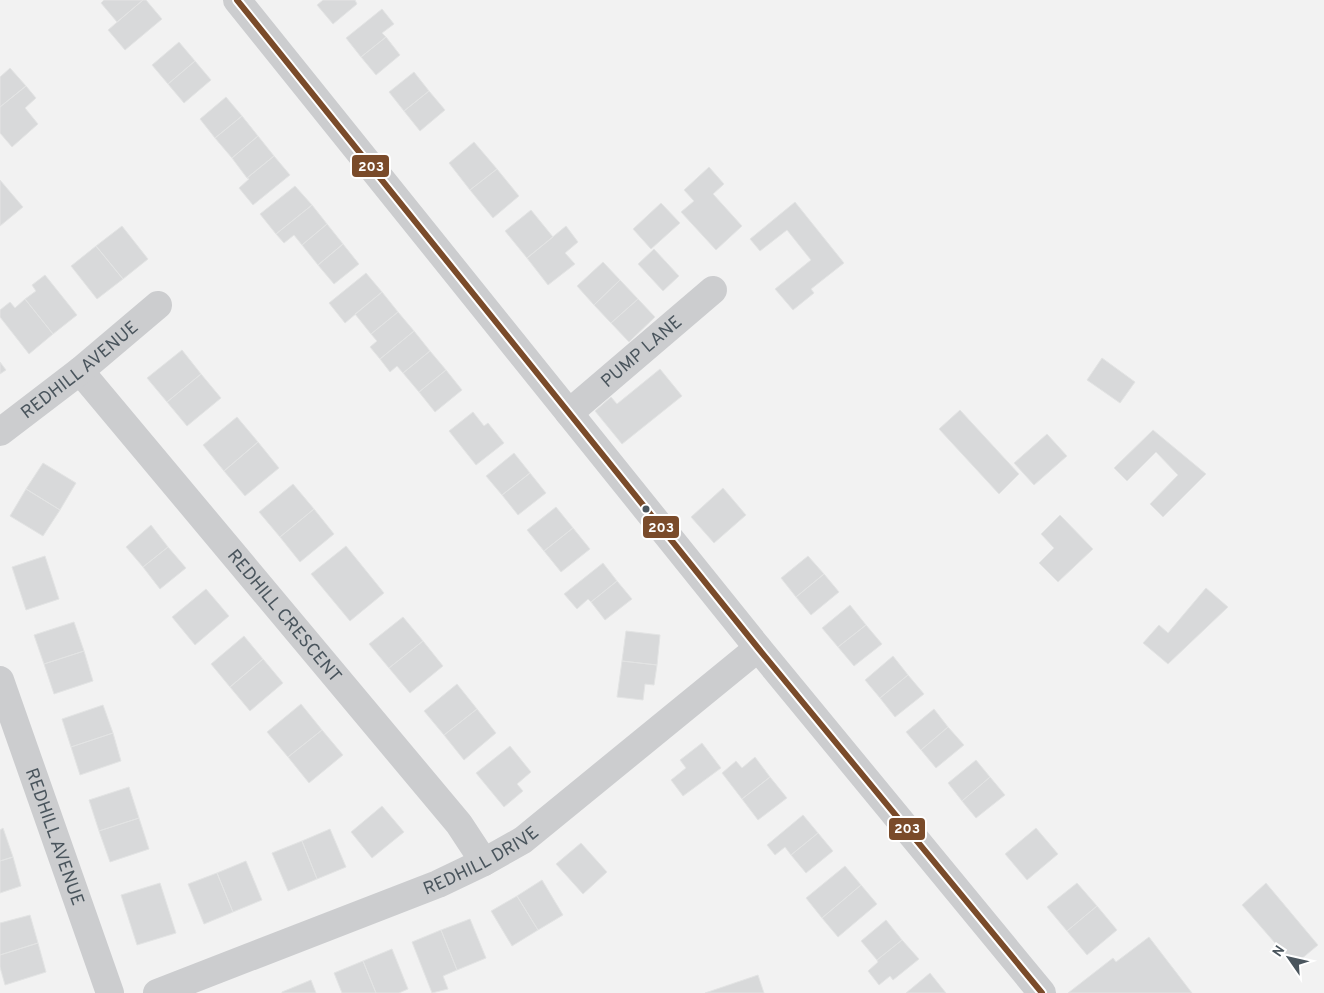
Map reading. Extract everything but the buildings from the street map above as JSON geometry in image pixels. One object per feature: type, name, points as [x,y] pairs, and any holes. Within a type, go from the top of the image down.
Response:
[{"type":"street","points":[[237,0],[758,648],[1042,993]]},
{"type":"street","name":"PUMP LANE","points":[[569,413],[713,290]]},
{"type":"street","name":"REDHILL AVENUE","points":[[0,432],[80,371],[158,306]]},
{"type":"street","name":"REDHILL CRESCENT","points":[[80,371],[453,816],[484,862]]},
{"type":"street","name":"REDHILL DRIVE","points":[[157,993],[438,884],[484,862],[522,840],[758,648]]},
{"type":"street","name":"REDHILL AVENUE","points":[[0,680],[110,993]]},
{"type":"transit line","name":"203","points":[[237,0],[758,648],[1042,993]]}]
